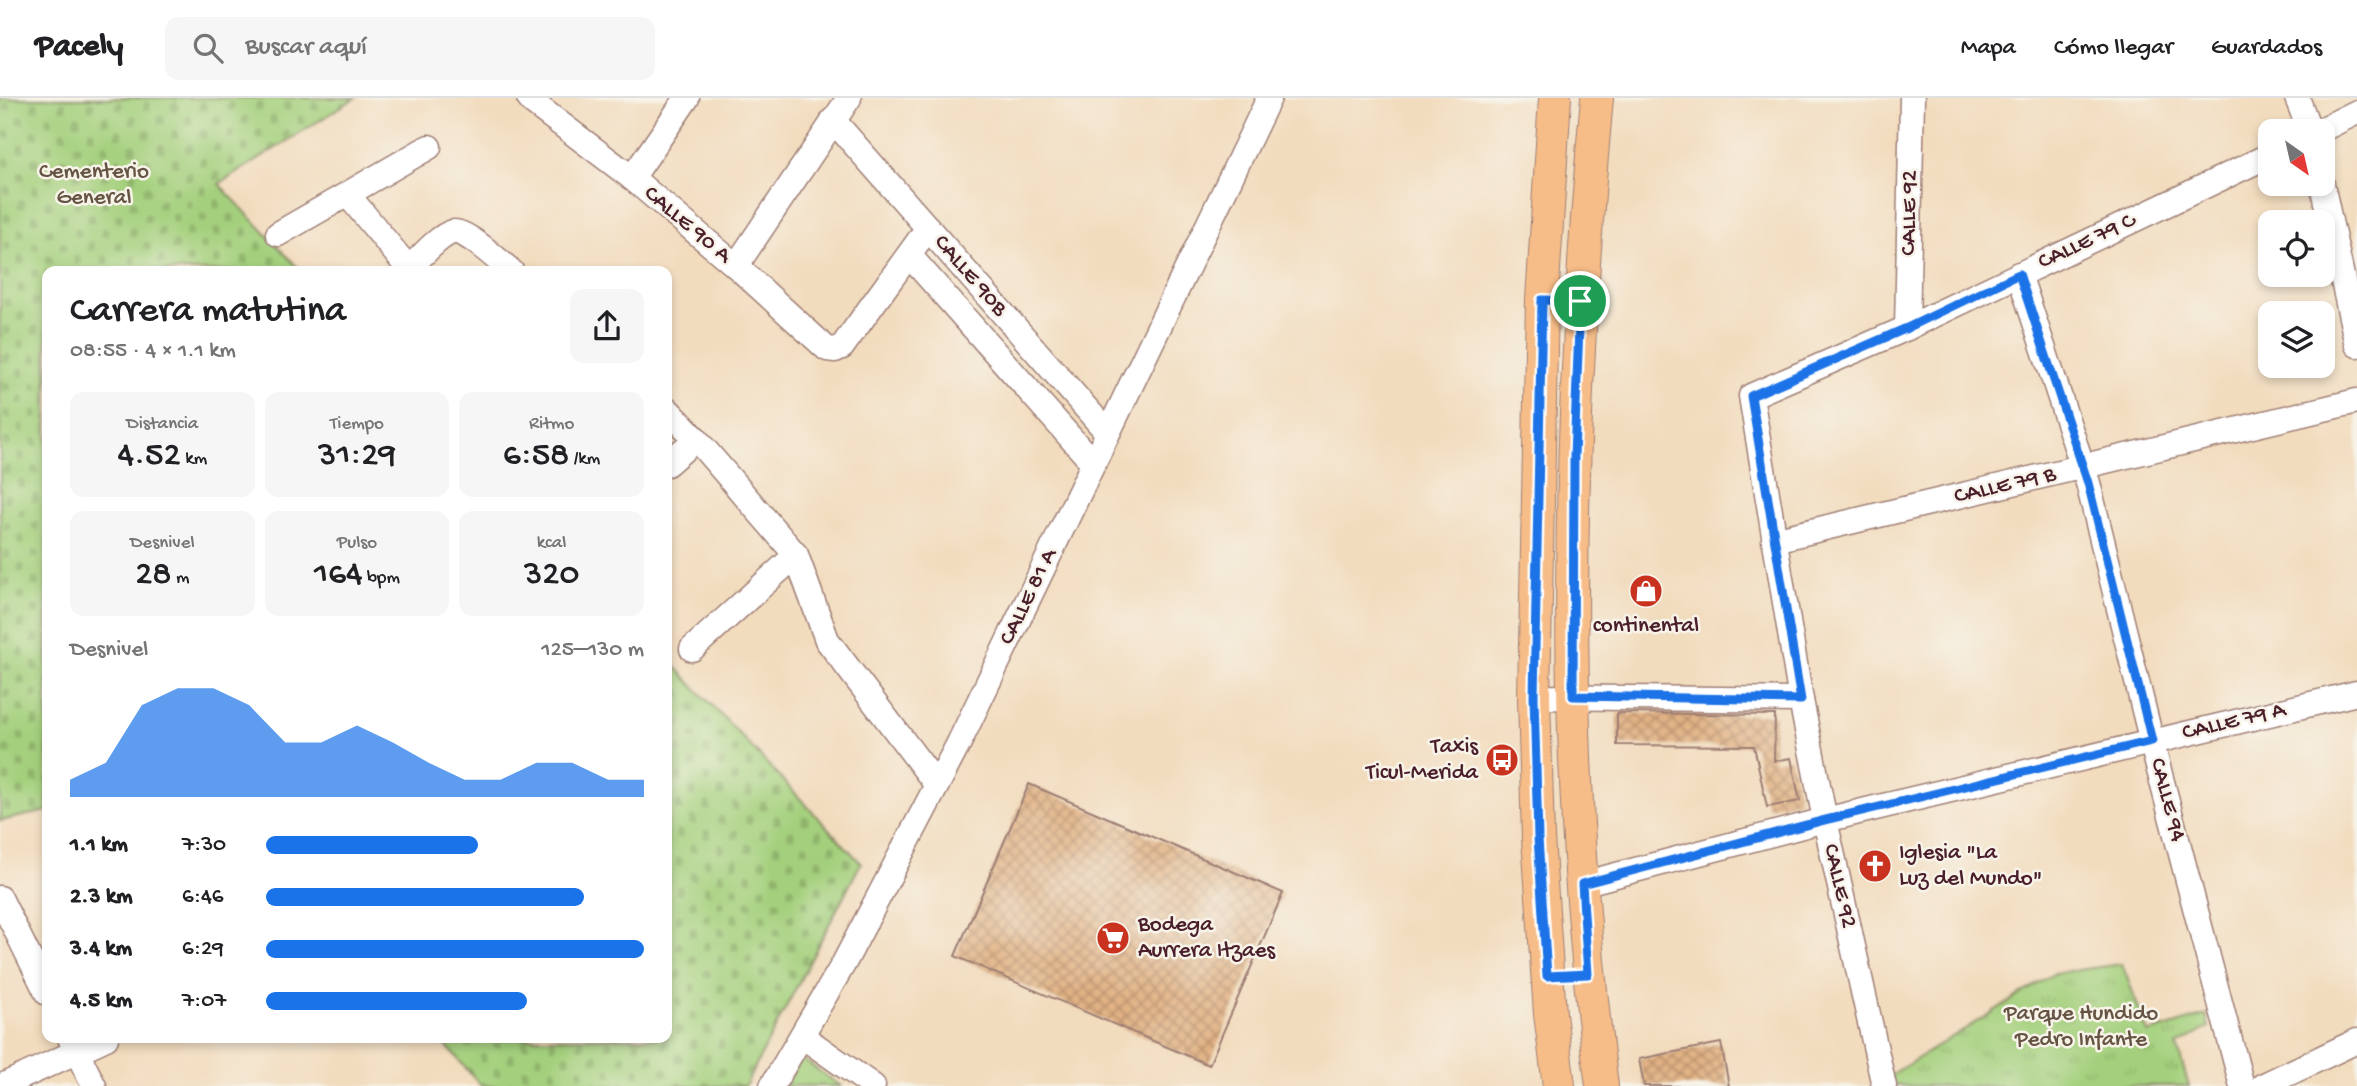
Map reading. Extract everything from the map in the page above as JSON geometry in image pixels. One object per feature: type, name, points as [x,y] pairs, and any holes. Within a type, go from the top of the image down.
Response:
[{"type":"main road","points":[[1555,98],[1542,300],[1534,697],[1538,838],[1547,976],[1559,1086]]},
{"type":"main road","points":[[1597,98],[1580,301],[1574,456],[1573,696],[1588,974],[1602,1086]]},
{"type":"main road","points":[[1542,300],[1580,301]]},
{"type":"main road","points":[[1547,976],[1588,974]]},
{"type":"street","name":"CALLE 90 A","points":[[529,98],[632,178],[736,266],[827,349],[842,347],[909,256]]},
{"type":"street","points":[[632,178],[687,98]]},
{"type":"street","points":[[736,266],[849,98]]},
{"type":"street","name":"CALLE 81 A","points":[[772,1086],[844,963],[959,743],[1269,98]]},
{"type":"street","name":"CALLE 92","points":[[1907,328],[1912,98]]},
{"type":"street","points":[[2297,98],[2305,119]]},
{"type":"street","points":[[2335,123],[2357,113]]},
{"type":"street","name":"CALLE 90B","points":[[834,120],[1107,432]]},
{"type":"street","points":[[278,234],[429,147]]},
{"type":"street","name":"CALLE 79 C","points":[[1751,396],[1907,328],[2258,161]]},
{"type":"street","points":[[348,195],[405,266]]},
{"type":"street","points":[[2325,196],[2357,345]]},
{"type":"street","points":[[928,228],[909,256],[1093,463]]},
{"type":"street","points":[[412,266],[443,237],[454,231],[464,233],[505,266]]},
{"type":"street","name":"CALLE 94","points":[[2019,274],[2083,467],[2242,1086]]},
{"type":"street","name":"CALLE 92","points":[[1751,396],[1801,700],[1884,1086]]},
{"type":"street","name":"CALLE 79 B","points":[[1774,540],[2357,401]]},
{"type":"street","points":[[672,414],[796,555],[827,640],[936,784]]},
{"type":"street","points":[[672,460],[696,439]]},
{"type":"street","points":[[692,649],[796,555]]},
{"type":"street","name":"CALLE 79 A","points":[[1582,884],[1825,820],[2357,693]]},
{"type":"street","points":[[1534,697],[1801,700]]},
{"type":"street","points":[[0,898],[42,983]]},
{"type":"street","points":[[802,1035],[873,1086]]},
{"type":"street","points":[[2262,1086],[2357,1041]]},
{"type":"street","points":[[2,1086],[73,1045],[94,1086]]},
{"type":"green space","name":"Cementerio General","points":[[0,98],[355,98],[219,184],[296,266],[42,266],[42,812],[0,821]]},
{"type":"green space","points":[[672,663],[861,863],[745,1086],[481,1086],[444,1043],[672,1043]]},
{"type":"green space","name":"Parque Hundido Pedro Infante","points":[[2122,964],[2148,1033],[2206,1015],[2209,1027],[2177,1046],[2189,1086],[1890,1086],[1888,1077],[2055,973]]},
{"type":"green space","points":[[802,1059],[841,1086],[784,1086]]},
{"type":"building","points":[[1617,713],[1775,715],[1774,761],[1791,758],[1800,801],[1767,807],[1754,746],[1617,745]]},
{"type":"building","name":"Bodega Aurrera Itzaes","points":[[1029,784],[1283,893],[1209,1065],[955,956]]},
{"type":"building","points":[[1721,1043],[1729,1086],[1644,1086],[1639,1059]]},
{"type":"place","name":"continental","points":[[1646,591]]},
{"type":"place","name":"Taxis Ticul-Merida","points":[[1502,760]]},
{"type":"place","name":"Iglesia \"La Luz del Mundo\"","points":[[1875,866]]},
{"type":"place","name":"Bodega Aurrera Itzaes","points":[[1113,938]]},
{"type":"route","points":[[2019,274],[2088,483],[2152,741],[1825,820],[1582,884],[1588,974],[1547,976],[1538,838],[1534,697],[1542,300],[1580,301],[1574,456],[1573,696],[1801,700],[1751,396],[1907,328],[2019,274]]}]
